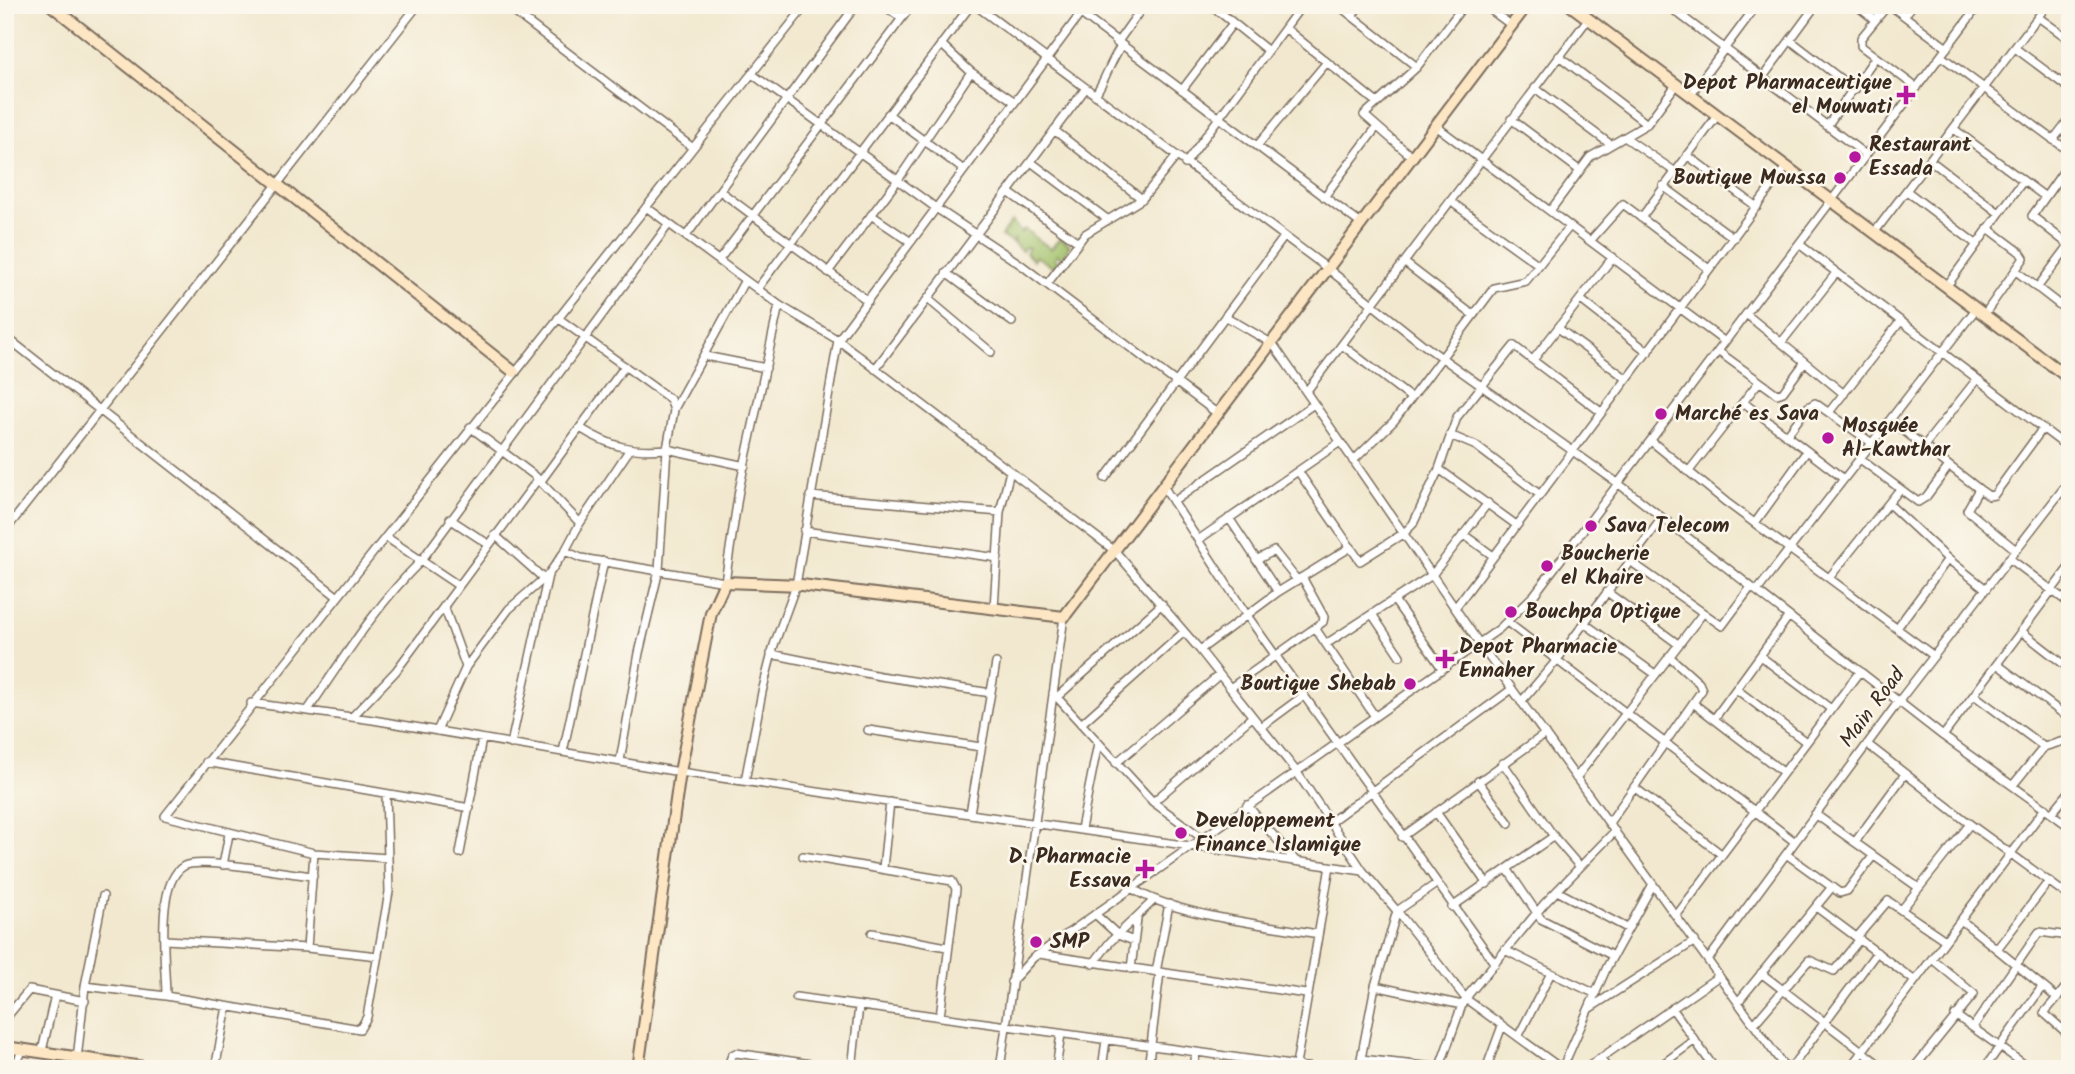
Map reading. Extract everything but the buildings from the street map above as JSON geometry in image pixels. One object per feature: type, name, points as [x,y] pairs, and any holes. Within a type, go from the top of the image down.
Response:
[{"type":"street","points":[[51,5],[279,183],[514,372]]},
{"type":"street","points":[[5,531],[418,5]]},
{"type":"street","points":[[505,5],[693,148]]},
{"type":"street","points":[[388,858],[314,853],[165,816],[251,703],[386,537],[470,427],[806,5]]},
{"type":"street","points":[[686,236],[856,5]]},
{"type":"street","points":[[883,5],[902,19]]},
{"type":"street","points":[[719,260],[912,5]]},
{"type":"street","points":[[757,289],[859,151],[973,5],[1327,268],[1442,358],[1619,484],[1943,736],[2070,827]]},
{"type":"street","points":[[1069,5],[1361,224]]},
{"type":"street","points":[[745,781],[752,737],[772,654],[796,585],[838,340],[1087,5]]},
{"type":"street","points":[[1095,95],[1109,74],[1119,44],[1144,5]]},
{"type":"street","points":[[1211,5],[1269,51]]},
{"type":"street","points":[[1338,5],[1417,67]]},
{"type":"street","points":[[1352,16],[1360,5]]},
{"type":"street","points":[[1412,157],[1364,115],[1417,67],[1464,5]]},
{"type":"street","points":[[1484,5],[1511,25]]},
{"type":"street","points":[[1000,1069],[1064,617],[1527,5]]},
{"type":"street","points":[[1570,5],[2070,379]]},
{"type":"street","points":[[1667,5],[1866,155]]},
{"type":"street","points":[[1683,17],[1692,5]]},
{"type":"street","points":[[1690,95],[1757,5]]},
{"type":"street","points":[[1763,77],[1816,5]]},
{"type":"street","points":[[1856,5],[1875,20]]},
{"type":"street","points":[[1905,15],[1913,5]]},
{"type":"street","points":[[1011,982],[1024,965],[1039,954],[1507,622],[1558,567],[1979,5]]},
{"type":"street","points":[[1874,233],[1908,192],[2047,5]]},
{"type":"street","points":[[1917,88],[1875,58],[1860,42],[1875,20],[1887,6],[1905,15],[1947,48]]},
{"type":"street","points":[[1185,164],[1269,51],[1298,7]]},
{"type":"street","points":[[2038,17],[2070,40]]},
{"type":"street","points":[[1306,392],[1588,19]]},
{"type":"street","points":[[1182,90],[1233,23]]},
{"type":"street","points":[[1285,28],[1376,102]]},
{"type":"street","points":[[1790,40],[1854,90]]},
{"type":"street","points":[[941,44],[971,72],[1015,102]]},
{"type":"street","points":[[2015,48],[2070,89]]},
{"type":"street","points":[[1941,56],[2070,152]]},
{"type":"street","points":[[1559,57],[1647,124]]},
{"type":"street","points":[[1827,126],[1875,58]]},
{"type":"street","points":[[1257,146],[1328,62]]},
{"type":"street","points":[[828,272],[898,180],[971,72]]},
{"type":"street","points":[[752,74],[936,208],[978,234],[1047,284],[1218,414]]},
{"type":"street","points":[[1550,211],[1590,157],[1647,124],[1676,85]]},
{"type":"street","points":[[875,369],[1086,88]]},
{"type":"street","points":[[1535,88],[1610,144]]},
{"type":"street","points":[[888,114],[964,170]]},
{"type":"street","points":[[1640,218],[1717,116]]},
{"type":"street","points":[[2053,140],[2070,118]]},
{"type":"street","points":[[1511,119],[1579,170]]},
{"type":"street","points":[[1436,126],[1726,342]]},
{"type":"street","points":[[1324,197],[1376,128]]},
{"type":"street","points":[[1954,129],[2044,196]]},
{"type":"street","points":[[1054,130],[1142,199]]},
{"type":"street","points":[[1626,138],[1674,172]]},
{"type":"street","points":[[1687,155],[1757,207]]},
{"type":"street","points":[[1047,284],[1090,229],[1142,199],[1176,157]]},
{"type":"street","points":[[1931,161],[1999,213]]},
{"type":"street","points":[[1031,162],[1107,219]]},
{"type":"street","points":[[2037,288],[2069,245],[2032,216],[2070,162]]},
{"type":"street","points":[[1455,608],[1515,524],[1573,452],[1786,167]]},
{"type":"street","points":[[1946,287],[2023,181]]},
{"type":"street","points":[[1663,186],[1734,237]]},
{"type":"street","points":[[720,191],[867,301]]},
{"type":"street","points":[[1008,192],[1078,242]]},
{"type":"street","points":[[1908,192],[1976,244]]},
{"type":"street","points":[[1450,201],[1538,265]]},
{"type":"street","points":[[1591,240],[1620,204],[1623,204],[1709,269]]},
{"type":"street","points":[[646,207],[779,305],[838,340],[1115,551],[1200,650],[1296,771],[1363,871],[1397,911],[1464,1002],[1562,1069],[1613,956],[1653,884]]},
{"type":"street","points":[[870,215],[911,242]]},
{"type":"street","points":[[308,710],[396,587],[421,561],[669,224]]},
{"type":"street","points":[[1353,461],[1385,431],[1494,288],[1521,284],[1570,226]]},
{"type":"street","points":[[1630,561],[1724,626],[1790,548],[1942,353],[2023,262],[2023,255],[1988,228]]},
{"type":"street","points":[[1105,478],[1284,237]]},
{"type":"street","points":[[1799,244],[2070,449]]},
{"type":"street","points":[[1533,360],[1613,257]]},
{"type":"street","points":[[1405,263],[1473,315]]},
{"type":"street","points":[[2016,271],[2070,313]]},
{"type":"street","points":[[946,273],[1012,322]]},
{"type":"street","points":[[1782,343],[1836,273]]},
{"type":"street","points":[[620,761],[639,653],[659,570],[667,449],[674,410],[745,279]]},
{"type":"street","points":[[928,299],[991,352]]},
{"type":"street","points":[[1581,300],[1648,352]]},
{"type":"street","points":[[638,1069],[680,772],[711,612],[724,582],[779,305]]},
{"type":"street","points":[[1746,314],[1844,394]]},
{"type":"street","points":[[1224,316],[1273,344],[1479,643],[1788,1069],[1877,952]]},
{"type":"street","points":[[558,318],[670,399],[674,410]]},
{"type":"street","points":[[1830,411],[1900,321]]},
{"type":"street","points":[[1558,328],[1627,379]]},
{"type":"street","points":[[5,336],[338,597]]},
{"type":"street","points":[[1342,345],[1411,398]]},
{"type":"street","points":[[1298,471],[1358,560],[1362,561],[1404,533],[1424,506],[1457,417],[1512,346],[1601,412]]},
{"type":"street","points":[[1718,352],[1773,393],[1783,392],[1805,362]]},
{"type":"street","points":[[705,356],[766,368]]},
{"type":"street","points":[[352,717],[396,671],[445,609],[488,544],[540,480],[625,366]]},
{"type":"street","points":[[1924,446],[1977,379]]},
{"type":"street","points":[[1689,471],[1758,383]]},
{"type":"street","points":[[1743,402],[1844,479]]},
{"type":"street","points":[[1173,502],[1314,404]]},
{"type":"street","points":[[1787,436],[1811,404],[1822,405],[1872,443]]},
{"type":"street","points":[[1890,420],[1989,496],[1994,495],[2043,428]]},
{"type":"street","points":[[470,427],[540,480],[580,523]]},
{"type":"street","points":[[580,428],[606,444],[630,449],[667,449],[745,466]]},
{"type":"street","points":[[1450,435],[1476,446],[1538,494]]},
{"type":"street","points":[[1651,441],[1755,523],[1934,656]]},
{"type":"street","points":[[1198,540],[1340,442]]},
{"type":"street","points":[[437,731],[466,667],[509,609],[546,577],[630,449]]},
{"type":"street","points":[[1755,523],[1807,451]]},
{"type":"street","points":[[1860,459],[1914,501],[1923,500],[1949,466]]},
{"type":"street","points":[[1439,469],[1515,524]]},
{"type":"street","points":[[994,608],[1000,512],[1010,471]]},
{"type":"street","name":"Main Road","points":[[1708,960],[1899,701],[2070,480]]},
{"type":"street","points":[[1163,486],[1246,614],[1335,743],[1494,964]]},
{"type":"street","points":[[1829,578],[1900,489]]},
{"type":"street","points":[[1979,489],[1967,510],[2016,550]]},
{"type":"street","points":[[810,496],[1000,512]]},
{"type":"street","points":[[1326,644],[1432,575],[1488,503]]},
{"type":"street","points":[[1889,504],[1948,559],[1986,589]]},
{"type":"street","points":[[1229,518],[1278,592]]},
{"type":"street","points":[[1521,702],[1557,660],[1662,518]]},
{"type":"street","points":[[450,519],[488,544]]},
{"type":"street","points":[[804,531],[998,558]]},
{"type":"street","points":[[1463,534],[1492,555]]},
{"type":"street","points":[[495,535],[546,577]]},
{"type":"street","points":[[386,537],[459,586]]},
{"type":"street","points":[[1200,650],[1278,592],[1351,547]]},
{"type":"street","points":[[565,551],[581,558],[724,582],[796,585],[1064,617]]},
{"type":"street","points":[[1230,688],[1315,628],[1324,617],[1299,578],[1274,551],[1256,560]]},
{"type":"street","points":[[2009,558],[2070,604]]},
{"type":"street","points":[[1897,628],[1948,559]]},
{"type":"street","points":[[563,752],[604,561]]},
{"type":"street","points":[[1943,736],[2070,566]]},
{"type":"street","points":[[512,744],[546,577]]},
{"type":"street","points":[[1607,592],[1678,644]]},
{"type":"street","points":[[1394,600],[1442,668]]},
{"type":"street","points":[[1055,695],[1161,604]]},
{"type":"street","points":[[445,609],[466,667]]},
{"type":"street","points":[[1576,778],[1703,613]]},
{"type":"street","points":[[1372,614],[1400,656]]},
{"type":"street","points":[[1714,719],[1789,616]]},
{"type":"street","points":[[1507,622],[1795,842]]},
{"type":"street","points":[[1584,623],[1655,674]]},
{"type":"street","points":[[1315,628],[1374,715]]},
{"type":"street","points":[[2021,631],[2070,669]]},
{"type":"street","points":[[1081,724],[1184,632]]},
{"type":"street","points":[[772,654],[868,674],[991,693]]},
{"type":"street","points":[[1609,822],[1693,703],[1702,686],[1669,656]]},
{"type":"street","points":[[1760,656],[1830,709]]},
{"type":"street","points":[[971,813],[996,663]]},
{"type":"street","points":[[1997,664],[2070,719]]},
{"type":"street","points":[[1676,916],[1860,671]]},
{"type":"street","points":[[1116,763],[1219,675]]},
{"type":"street","points":[[1330,822],[1512,689]]},
{"type":"street","points":[[1736,689],[1806,741]]},
{"type":"street","points":[[1055,695],[1153,802],[1202,838]]},
{"type":"street","points":[[1975,695],[2044,747]]},
{"type":"street","points":[[1261,727],[1303,696]]},
{"type":"street","points":[[251,703],[352,717],[680,772],[1363,871]]},
{"type":"street","points":[[1693,703],[1783,772]]},
{"type":"street","points":[[1153,802],[1252,717]]},
{"type":"street","points":[[868,730],[981,747]]},
{"type":"street","points":[[1402,836],[1545,734]]},
{"type":"street","points":[[460,853],[482,738]]},
{"type":"street","points":[[2013,785],[2044,747],[2070,739]]},
{"type":"street","points":[[1081,829],[1098,743]]},
{"type":"street","points":[[1867,744],[2070,897]]},
{"type":"street","points":[[206,762],[470,807]]},
{"type":"street","points":[[1503,763],[1554,836],[1580,866]]},
{"type":"street","points":[[1855,842],[1905,774]]},
{"type":"street","points":[[1478,781],[1509,822]]},
{"type":"street","points":[[1634,787],[1721,854]]},
{"type":"street","points":[[2052,813],[2070,791]]},
{"type":"street","points":[[85,986],[166,996],[360,1029],[367,1017],[389,892],[386,794]]},
{"type":"street","points":[[883,868],[890,802]]},
{"type":"street","points":[[1247,805],[1295,861]]},
{"type":"street","points":[[1849,1069],[2045,808]]},
{"type":"street","points":[[1436,812],[1487,884]]},
{"type":"street","points":[[1815,814],[1919,888]]},
{"type":"street","points":[[1903,908],[1970,824]]},
{"type":"street","points":[[1361,1059],[1441,1068],[1464,1002],[1537,913],[1615,831]]},
{"type":"street","points":[[223,865],[229,834]]},
{"type":"street","points":[[1452,907],[1554,836]]},
{"type":"street","points":[[307,948],[314,853]]},
{"type":"street","points":[[1786,854],[1844,893],[1873,856]]},
{"type":"street","points":[[803,856],[952,881],[956,889],[940,1017]]},
{"type":"street","points":[[166,996],[165,903],[170,884],[182,867],[192,863],[223,865],[313,876]]},
{"type":"street","points":[[1296,1065],[1306,994],[1330,866]]},
{"type":"street","points":[[1508,870],[1537,913],[1550,925],[1613,956]]},
{"type":"street","points":[[1997,949],[2049,881]]},
{"type":"street","points":[[1359,1069],[1375,986],[1397,911],[1436,884]]},
{"type":"street","points":[[1738,1002],[1832,887]]},
{"type":"street","points":[[1131,888],[1154,900],[1169,904],[1318,934]]},
{"type":"street","points":[[1557,891],[1627,928]]},
{"type":"street","points":[[76,1069],[85,986],[103,897]]},
{"type":"street","points":[[1093,964],[1154,900]]},
{"type":"street","points":[[1754,1024],[1810,959],[1832,971],[1838,970],[1886,902],[1903,908],[1945,940]]},
{"type":"street","points":[[1148,1069],[1158,972],[1169,904]]},
{"type":"street","points":[[1816,907],[1915,981]]},
{"type":"street","points":[[1095,914],[1118,935],[1134,942]]},
{"type":"street","points":[[1131,969],[1137,919]]},
{"type":"street","points":[[1961,920],[2057,998]]},
{"type":"street","points":[[1973,1027],[2039,932],[2070,936]]},
{"type":"street","points":[[872,933],[947,947]]},
{"type":"street","points":[[165,940],[307,948],[378,957]]},
{"type":"street","points":[[1589,1009],[1695,942]]},
{"type":"street","points":[[1505,950],[1596,994]]},
{"type":"street","points":[[1039,954],[1306,994]]},
{"type":"street","points":[[1913,1069],[1973,996],[1973,991],[1932,959]]},
{"type":"street","points":[[1518,1037],[1551,973]]},
{"type":"street","points":[[1761,973],[1885,1069]]},
{"type":"street","points":[[1585,1069],[1719,976]]},
{"type":"street","points":[[2070,982],[2044,1013],[2070,1036]]},
{"type":"street","points":[[1375,986],[1464,1002]]},
{"type":"street","points":[[1984,1069],[2042,987]]},
{"type":"street","points":[[5,1019],[25,991],[85,1001]]},
{"type":"street","points":[[43,1051],[55,995]]},
{"type":"street","points":[[796,997],[1320,1069]]},
{"type":"street","points":[[852,1069],[859,1006]]},
{"type":"street","points":[[215,1069],[227,1007]]},
{"type":"street","points":[[1672,1008],[1715,1069]]},
{"type":"street","points":[[1955,1015],[2031,1069]]},
{"type":"street","points":[[1486,1069],[1502,1026]]},
{"type":"street","points":[[1056,1069],[1061,1034]]},
{"type":"street","points":[[1102,1069],[1105,1040]]},
{"type":"street","points":[[1656,1069],[1695,1040]]},
{"type":"street","points":[[5,1046],[79,1055],[157,1069]]},
{"type":"street","points":[[14,1069],[23,1049]]},
{"type":"street","points":[[1194,1069],[1196,1052]]},
{"type":"street","points":[[727,1069],[732,1055],[736,1053],[845,1069]]},
{"type":"street","points":[[1243,1069],[1245,1058]]},
{"type":"street","points":[[1600,1058],[1608,1069]]},
{"type":"street","points":[[2014,1069],[2020,1061]]},
{"type":"green space","points":[[1012,221],[1021,233],[1024,229],[1051,249],[1060,238],[1070,245],[1062,258],[1057,254],[1055,259],[1058,262],[1054,268],[1036,256],[1033,260],[1026,253],[1029,248],[1025,247],[1022,251],[1014,244],[1015,238],[1012,243],[1001,236]]},
{"type":"place","name":"Depot Pharmaceutique el Mouwati","points":[[1906,95]]},
{"type":"place","name":"Restaurant Essada","points":[[1855,157]]},
{"type":"place","name":"Boutique Moussa","points":[[1840,178]]},
{"type":"place","name":"Marché es Sava","points":[[1661,414]]},
{"type":"place","name":"Mosquée Al-Kawthar","points":[[1828,438]]},
{"type":"place","name":"Sava Telecom","points":[[1591,526]]},
{"type":"place","name":"Boucherie el Khaire","points":[[1547,566]]},
{"type":"place","name":"Bouchpa Optique","points":[[1511,612]]},
{"type":"place","name":"Depot Pharmacie Ennaher","points":[[1445,659]]},
{"type":"place","name":"Boutique Shebab","points":[[1410,684]]},
{"type":"place","name":"Developpement Finance Islamique","points":[[1181,833]]},
{"type":"place","name":"D. Pharmacie Essava","points":[[1145,869]]},
{"type":"place","name":"SMP","points":[[1036,942]]}]
